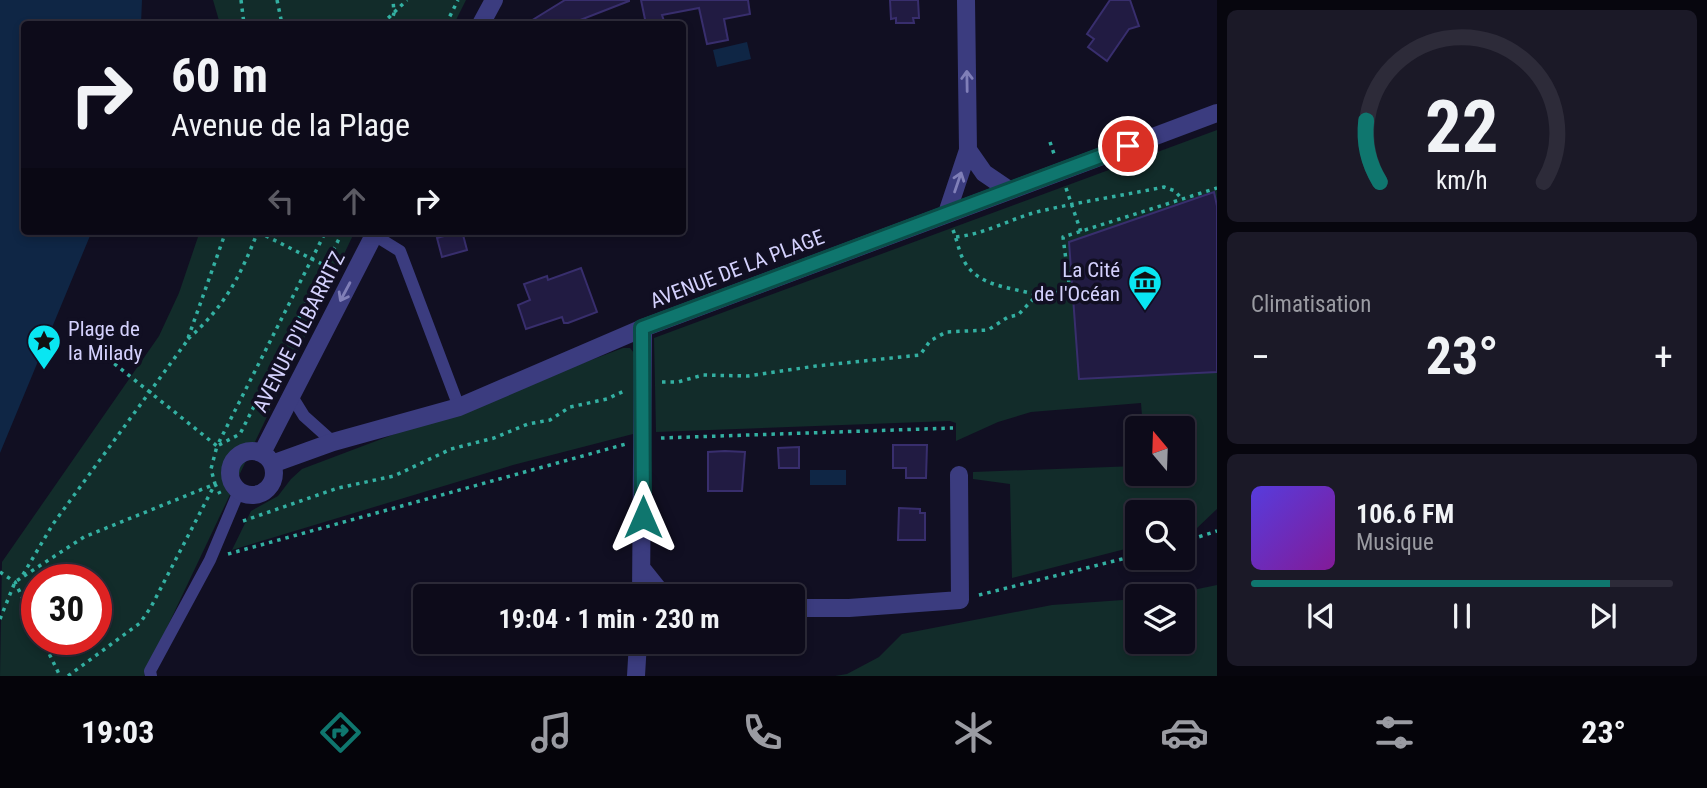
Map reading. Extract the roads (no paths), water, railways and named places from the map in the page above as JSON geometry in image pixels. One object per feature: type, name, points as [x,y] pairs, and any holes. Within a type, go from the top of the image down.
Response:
[{"type":"street","points":[[483,21],[494,0]]},
{"type":"street","points":[[947,213],[968,149],[966,0]]},
{"type":"street","name":"AVENUE DE LA PLAGE","points":[[267,459],[459,407],[642,328],[1217,113]]},
{"type":"street","points":[[968,149],[984,173],[1009,190]]},
{"type":"street","name":"AVENUE D'ILBARRITZ","points":[[267,459],[291,395],[374,235]]},
{"type":"street","points":[[642,328],[642,584]]},
{"type":"street","points":[[247,451],[267,459],[274,476],[267,489],[253,495],[239,491],[230,480],[229,472],[235,459],[247,451]]},
{"type":"street","points":[[805,608],[849,608],[960,600],[960,475]]},
{"type":"street","points":[[643,570],[654,584]]},
{"type":"street","points":[[636,676],[637,654]]},
{"type":"lane","points":[[378,235],[400,251],[459,407]]},
{"type":"lane","points":[[291,395],[303,416],[333,442]]},
{"type":"lane","points":[[151,676],[150,671],[210,560],[239,491]]},
{"type":"water","points":[[0,0],[142,0],[141,21],[21,21],[21,235],[90,235],[0,453]]},
{"type":"water","points":[[747,42],[751,59],[717,67],[713,50]]},
{"type":"water","points":[[810,470],[846,470],[846,485],[810,485]]},
{"type":"place","name":"La Cité de l'Océan","points":[[1145,312]]},
{"type":"place","name":"Plage de la Milady","points":[[44,371]]}]
